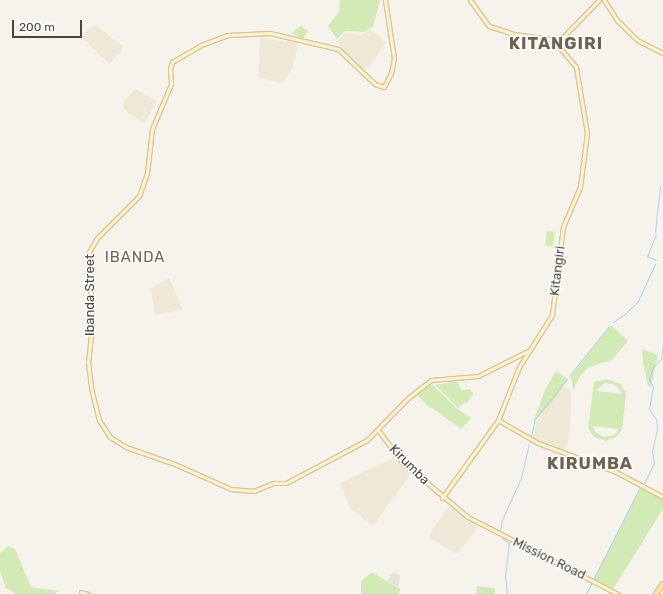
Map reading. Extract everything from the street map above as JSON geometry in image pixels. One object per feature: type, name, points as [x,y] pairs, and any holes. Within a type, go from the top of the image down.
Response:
[{"type":"main road","points":[[658,594],[663,584]]},
{"type":"main road","points":[[658,594],[663,589]]},
{"type":"street","name":"Ibanda Street","points":[[378,430],[356,446],[283,484],[273,483],[249,492],[231,489],[177,465],[126,447],[106,431],[99,420],[91,388],[88,362],[92,325],[89,252],[97,238],[139,196],[147,173],[152,129],[171,84],[170,69],[172,62],[224,36],[270,33],[338,49],[375,84],[384,87],[392,73],[394,55],[385,0]]},
{"type":"street","points":[[470,0],[489,26],[514,34],[558,41],[599,0]]},
{"type":"street","points":[[604,0],[616,20],[637,40],[663,53]]},
{"type":"street","name":"Kitangiri","points":[[442,498],[498,420],[510,386],[552,315],[563,227],[580,187],[587,133],[576,67],[560,48],[558,41]]},
{"type":"street","points":[[378,430],[408,398],[431,380],[478,376],[530,350]]},
{"type":"street","points":[[498,420],[538,443],[595,463],[641,484],[663,497]]},
{"type":"street","name":"Kirumba","points":[[378,430],[398,458],[442,498],[480,524]]},
{"type":"street","name":"Mission Road","points":[[480,524],[618,594]]},
{"type":"street","points":[[81,592],[88,594]]},
{"type":"shaded area","points":[[95,25],[123,46],[121,52],[109,64],[81,36]]},
{"type":"shaded area","points":[[371,30],[386,42],[368,68],[363,70],[336,42],[345,33],[360,35]]},
{"type":"shaded area","points":[[260,38],[298,43],[293,68],[282,83],[258,78]]},
{"type":"shaded area","points":[[135,89],[157,101],[144,124],[124,110],[124,102]]},
{"type":"shaded area","points":[[169,278],[183,310],[155,315],[151,289]]},
{"type":"shaded area","points":[[559,385],[570,390],[571,402],[569,439],[565,450],[533,438],[537,421]]},
{"type":"shaded area","points":[[394,458],[411,473],[373,526],[351,509],[340,483]]},
{"type":"shaded area","points":[[449,506],[478,527],[457,554],[428,537]]},
{"type":"shaded area","points":[[393,572],[400,576],[398,587],[387,581]]},
{"type":"green space","points":[[340,0],[380,0],[373,27],[365,32],[345,31],[337,39],[328,26],[339,12]]},
{"type":"green space","points":[[301,26],[308,31],[303,39],[291,33]]},
{"type":"green space","points":[[547,231],[555,232],[553,247],[545,245]]},
{"type":"green space","points":[[611,325],[628,341],[612,360],[589,367],[581,375],[573,390],[571,376]]},
{"type":"green space","points":[[642,349],[658,355],[651,386],[648,386],[643,364]]},
{"type":"green space","points":[[556,371],[568,379],[552,402],[533,422],[545,390]]},
{"type":"green space","points":[[607,379],[621,384],[626,394],[622,430],[616,437],[606,441],[594,437],[588,428],[594,382]],"holes":[[[605,383],[616,385],[622,394],[597,391],[596,398],[597,390]],[[593,426],[618,429],[618,430],[614,435],[604,437],[595,432]]]},
{"type":"green space","points":[[457,381],[461,390],[470,389],[473,394],[467,403],[465,402],[458,408],[435,385]]},
{"type":"green space","points":[[433,385],[455,407],[471,418],[461,429],[431,407],[430,408],[417,395],[427,386]]},
{"type":"green space","points":[[641,487],[663,499],[663,509],[613,589],[593,579]]},
{"type":"green space","points":[[8,546],[15,549],[31,587],[57,591],[55,594],[16,594],[6,588],[0,571],[0,553]]},
{"type":"green space","points":[[372,572],[400,589],[399,594],[361,594],[361,581]]},
{"type":"green space","points":[[477,586],[495,588],[495,594],[476,594]]},
{"type":"waterway","points":[[655,232],[660,186]]},
{"type":"waterway","points":[[656,234],[647,256],[656,260]]},
{"type":"waterway","points":[[613,322],[626,313],[638,301],[655,264]]},
{"type":"waterway","points":[[569,376],[609,326]]},
{"type":"waterway","points":[[644,483],[654,463],[652,451],[657,429],[656,419],[649,409],[653,387],[649,379],[653,367],[661,359],[663,342]]},
{"type":"waterway","points":[[531,436],[535,419],[567,379]]},
{"type":"waterway","points":[[500,532],[502,520],[521,478],[529,444]]},
{"type":"waterway","points":[[586,594],[640,487]]},
{"type":"waterway","points":[[502,538],[509,543],[505,576],[507,594]]},
{"type":"district","name":"KITANGIRI","points":[[556,44]]},
{"type":"district","name":"IBANDA","points":[[135,258]]},
{"type":"district","name":"KIRUMBA","points":[[590,464]]}]
